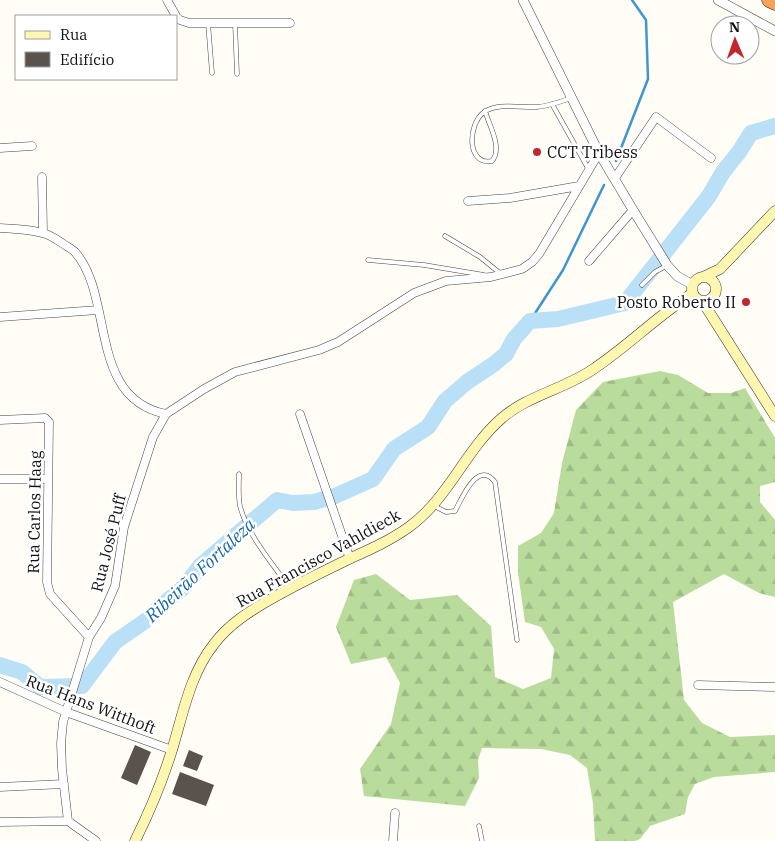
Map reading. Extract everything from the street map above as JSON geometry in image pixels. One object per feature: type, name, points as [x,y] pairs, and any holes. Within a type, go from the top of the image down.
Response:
[{"type":"highway","points":[[769,0],[775,3]]},
{"type":"main road","name":"Rua Francisco Vahldieck","points":[[135,841],[150,812],[200,664],[214,643],[244,615],[290,588],[393,537],[411,525],[446,489],[468,455],[502,418],[517,407],[564,386],[591,371],[677,303],[693,289],[695,281],[720,269],[775,211]]},
{"type":"main road","name":"Rua Francisco Vahldieck","points":[[720,269],[716,285],[717,292],[709,300],[713,316],[775,416]]},
{"type":"main road","points":[[703,277],[712,279],[716,285]]},
{"type":"main road","points":[[693,289],[697,299],[709,300]]},
{"type":"street","points":[[167,0],[175,15]]},
{"type":"street","points":[[523,0],[599,153],[654,245],[677,276],[693,289]]},
{"type":"street","points":[[718,0],[775,31]]},
{"type":"street","points":[[178,18],[189,23],[290,23]]},
{"type":"street","points":[[614,178],[656,117],[711,158]]},
{"type":"street","points":[[0,148],[32,146]]},
{"type":"street","points":[[0,228],[43,233],[74,252],[89,274],[109,359],[130,395],[151,411],[166,414],[204,389],[235,372],[319,350],[338,342],[414,293],[446,282],[491,277],[522,269],[539,254],[599,153]]},
{"type":"street","points":[[42,177],[43,233]]},
{"type":"street","points":[[468,201],[510,198],[579,186]]},
{"type":"street","points":[[589,261],[633,210]]},
{"type":"street","points":[[0,316],[98,310]]},
{"type":"street","name":"Rua José Puff","points":[[68,821],[61,743],[66,712],[89,637],[101,618],[115,586],[124,527],[153,437],[166,414]]},
{"type":"street","points":[[300,414],[350,559]]},
{"type":"street","name":"Rua Carlos Haag","points":[[0,420],[45,418],[49,422],[47,479],[48,588],[50,594],[89,637]]},
{"type":"street","points":[[0,479],[47,479]]},
{"type":"street","name":"Rua Hans Witthoft","points":[[0,682],[66,712],[172,750]]},
{"type":"street","points":[[698,685],[775,687]]},
{"type":"street","points":[[0,786],[64,784]]},
{"type":"street","points":[[393,841],[394,812]]},
{"type":"street","points":[[0,822],[68,821],[96,841]]},
{"type":"lane","points":[[208,23],[212,73]]},
{"type":"lane","points":[[235,23],[237,74]]},
{"type":"lane","points":[[485,111],[492,131],[496,152],[492,161],[483,162],[475,153],[471,139],[473,128],[485,111],[512,106],[536,107],[571,98]]},
{"type":"lane","points":[[552,104],[589,170]]},
{"type":"lane","points":[[445,236],[480,257],[501,274]]},
{"type":"lane","points":[[368,260],[424,265],[491,277]]},
{"type":"lane","points":[[642,284],[668,265]]},
{"type":"lane","points":[[239,474],[242,512],[254,537],[290,588]]},
{"type":"lane","points":[[432,505],[446,512],[455,511],[468,488],[478,476],[484,474],[491,477],[495,482],[517,640]]},
{"type":"lane","points":[[479,826],[482,841]]},
{"type":"green space","points":[[660,371],[678,375],[708,393],[731,393],[745,388],[775,438],[775,482],[760,486],[760,502],[775,520],[775,597],[759,593],[724,574],[673,602],[684,700],[702,723],[730,737],[775,735],[775,772],[714,777],[695,784],[688,797],[685,814],[650,826],[640,839],[635,841],[595,841],[593,804],[587,768],[570,755],[541,749],[482,748],[478,760],[479,778],[465,806],[364,796],[360,769],[391,724],[400,683],[386,657],[351,664],[336,627],[354,580],[376,574],[410,600],[457,595],[491,626],[495,677],[523,689],[551,678],[554,649],[541,627],[525,622],[518,573],[518,546],[541,533],[554,513],[562,463],[576,410],[603,382]]},
{"type":"building","points":[[135,745],[151,752],[137,785],[121,778]]},
{"type":"building","points":[[189,750],[203,756],[197,771],[183,766]]},
{"type":"building","points":[[180,772],[214,785],[206,806],[172,794]]},
{"type":"waterway","name":"Ribeirão Fortaleza","points":[[616,161],[648,79],[646,20],[632,0]]},
{"type":"waterway","name":"Ribeirão Fortaleza","points":[[0,665],[22,672],[40,687],[82,686],[115,642],[148,619],[183,588],[201,565],[277,500],[293,503],[314,502],[335,496],[373,479],[394,449],[428,427],[445,401],[467,382],[506,354],[514,339],[530,321],[558,319],[625,303],[709,196],[723,172],[751,133],[775,126]]},
{"type":"waterway","name":"Ribeirão Fortaleza","points":[[530,321],[563,270],[604,185]]},
{"type":"place","name":"CCT Tribess","points":[[537,152]]},
{"type":"place","name":"Posto Roberto II","points":[[746,302]]}]
